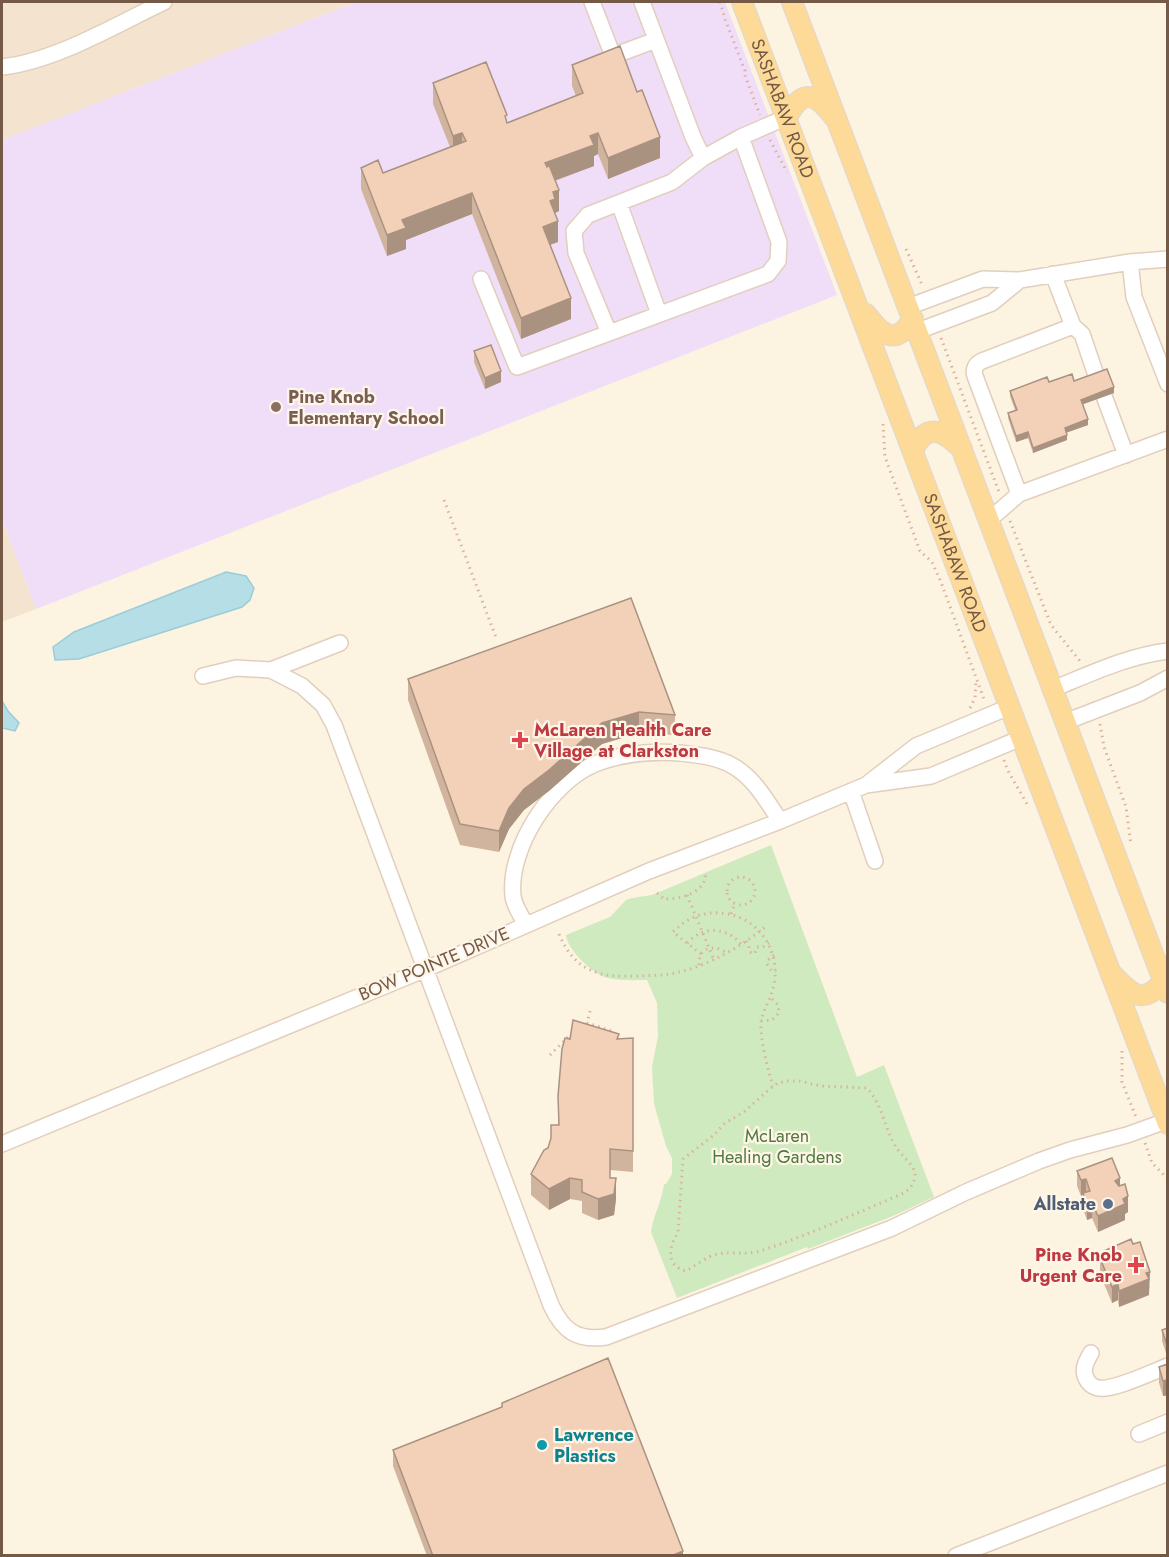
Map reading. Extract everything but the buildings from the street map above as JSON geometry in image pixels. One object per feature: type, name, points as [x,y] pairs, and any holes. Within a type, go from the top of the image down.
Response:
[{"type":"main road","name":"SASHABAW ROAD","points":[[742,2],[1167,1122]]},
{"type":"main road","points":[[792,2],[1165,987],[1148,994],[1137,995],[1127,990],[1110,971]]},
{"type":"main road","points":[[787,117],[796,103],[802,99],[812,98],[823,103],[839,124]]},
{"type":"main road","points":[[856,300],[875,326],[884,334],[902,333],[913,319]]},
{"type":"main road","points":[[913,450],[920,439],[935,432],[948,436],[962,449]]},
{"type":"street","points":[[2,67],[72,47],[164,2]]},
{"type":"street","points":[[592,2],[613,56],[656,40]]},
{"type":"street","points":[[642,2],[703,158]]},
{"type":"street","points":[[609,333],[576,253],[573,231],[588,215],[672,182],[703,158],[741,137],[787,117]]},
{"type":"street","points":[[481,279],[517,367],[768,274],[778,261],[779,242],[741,137]]},
{"type":"street","points":[[619,203],[659,314]]},
{"type":"street","points":[[1020,280],[992,303],[936,324],[913,319],[927,300],[983,279],[1020,280],[1130,262],[1167,259]]},
{"type":"street","points":[[1130,262],[1134,297],[1167,384]]},
{"type":"street","points":[[1053,274],[1073,326],[1082,334],[1097,378]]},
{"type":"street","points":[[1019,494],[974,370],[982,361],[1073,326]]},
{"type":"street","points":[[1104,396],[1126,454]]},
{"type":"street","points":[[989,520],[1019,494],[1167,439]]},
{"type":"street","points":[[271,670],[340,643]]},
{"type":"street","points":[[1053,689],[1133,658],[1167,651]]},
{"type":"street","points":[[203,676],[236,668],[271,670],[302,686],[323,705],[334,725],[551,1305],[557,1318],[566,1329],[578,1336],[592,1339],[606,1337],[892,1228],[966,1192],[1049,1157],[1167,1122]]},
{"type":"street","points":[[1065,722],[1140,693],[1167,678]]},
{"type":"street","name":"BOW POINTE DRIVE","points":[[866,785],[916,746],[1009,707]]},
{"type":"street","name":"BOW POINTE DRIVE","points":[[2,1144],[426,969],[649,871],[866,785],[931,776],[1021,738]]},
{"type":"street","points":[[526,925],[513,898],[515,867],[522,846],[546,802],[579,773],[594,765],[620,756],[644,752],[696,755],[719,760],[733,766],[747,777],[780,821]]},
{"type":"street","points":[[851,791],[874,861]]},
{"type":"street","points":[[1092,1353],[1085,1363],[1084,1371],[1092,1386],[1099,1388],[1110,1388],[1167,1366]]},
{"type":"street","points":[[1139,1434],[1167,1422]]},
{"type":"street","points":[[956,1556],[1167,1473]]},
{"type":"path","points":[[720,2],[765,127],[788,175]]},
{"type":"path","points":[[904,246],[927,300]]},
{"type":"path","points":[[936,324],[1051,625],[1082,663],[1086,676]]},
{"type":"path","points":[[883,424],[885,457],[920,551],[932,562],[941,582],[989,716]]},
{"type":"path","points":[[444,500],[497,640]]},
{"type":"path","points":[[964,712],[971,707],[975,698],[977,678]]},
{"type":"path","points":[[1095,710],[1100,722],[1104,747],[1126,807],[1132,848]]},
{"type":"path","points":[[1001,747],[1008,771],[1029,807]]},
{"type":"path","points":[[657,893],[664,899],[687,896],[704,883],[705,873]]},
{"type":"path","points":[[740,877],[749,879],[754,886],[752,899],[744,904],[735,903],[727,893],[729,884],[740,877]]},
{"type":"path","points":[[687,896],[714,960]]},
{"type":"path","points":[[731,914],[735,903]]},
{"type":"path","points":[[701,954],[673,932],[685,921],[707,912],[731,914],[744,920],[769,943],[774,955],[776,972],[770,998],[761,1021],[761,1033],[773,1086]]},
{"type":"path","points":[[560,934],[573,958],[593,972],[632,976],[675,973],[714,960],[765,927]]},
{"type":"path","points":[[687,943],[702,932],[710,930],[726,933],[741,944]]},
{"type":"path","points":[[746,941],[753,954],[759,946],[769,943]]},
{"type":"path","points":[[699,965],[701,954],[709,948],[719,948],[727,953]]},
{"type":"path","points":[[774,955],[768,960],[768,964],[771,970],[776,972]]},
{"type":"path","points":[[761,1021],[772,1020],[779,1013],[778,1005],[770,998]]},
{"type":"path","points":[[590,1011],[585,1022],[612,1031],[617,1039]]},
{"type":"path","points":[[550,1055],[574,1030]]},
{"type":"path","points":[[1122,1049],[1122,1082],[1152,1163],[1167,1179]]},
{"type":"path","points":[[799,1081],[821,1086],[867,1088],[874,1095],[880,1107],[896,1147],[912,1166],[915,1173],[914,1181],[910,1189],[893,1198],[808,1233],[753,1253],[714,1255],[682,1271],[675,1265],[670,1250],[678,1233],[683,1159],[773,1086],[778,1083],[799,1081]]},
{"type":"shaded area","points":[[2,2],[356,2],[2,140]]},
{"type":"shaded area","name":"Pine Knob Elementary School","points":[[356,2],[725,2],[837,295],[36,609],[2,519],[2,140]]},
{"type":"shaded area","points":[[2,519],[36,609],[2,622]]},
{"type":"green space","name":"McLaren Healing Gardens","points":[[771,845],[857,1077],[884,1065],[934,1197],[893,1216],[677,1298],[651,1232],[664,1184],[672,1174],[672,1158],[666,1146],[654,1104],[652,1067],[658,1036],[657,1003],[647,980],[617,980],[602,976],[576,954],[566,935],[610,917],[626,900],[652,895]]},
{"type":"water","points":[[226,572],[246,576],[254,588],[250,600],[242,607],[79,659],[55,660],[53,647],[74,632]]},
{"type":"water","points":[[2,701],[19,723],[15,731],[2,728]]},
{"type":"place","name":"Pine Knob Elementary School","points":[[276,407]]},
{"type":"place","name":"McLaren Health Care Village at Clarkston","points":[[520,740]]},
{"type":"place","name":"Allstate","points":[[1108,1204]]},
{"type":"place","name":"Pine Knob Urgent Care","points":[[1136,1265]]},
{"type":"place","name":"Lawrence Plastics","points":[[542,1445]]}]
